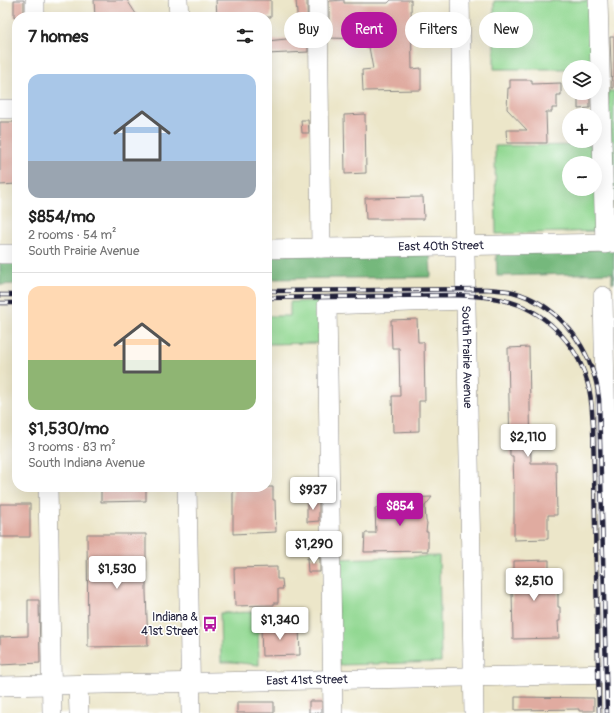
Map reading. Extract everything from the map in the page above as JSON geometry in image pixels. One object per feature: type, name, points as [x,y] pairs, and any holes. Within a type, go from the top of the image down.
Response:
[{"type":"street","points":[[35,0],[35,12]]},
{"type":"street","points":[[178,0],[179,12]]},
{"type":"street","points":[[318,0],[321,248]]},
{"type":"street","name":"South Prairie Avenue","points":[[460,0],[474,713]]},
{"type":"street","points":[[598,0],[610,243]]},
{"type":"street","points":[[0,109],[12,109]]},
{"type":"street","name":"East 40th Street","points":[[272,250],[610,243]]},
{"type":"street","points":[[0,254],[12,254]]},
{"type":"street","points":[[603,296],[613,674],[612,713]]},
{"type":"street","points":[[333,713],[327,305],[466,300]]},
{"type":"street","points":[[48,492],[52,713]]},
{"type":"street","points":[[187,492],[191,713]]},
{"type":"street","name":"East 41st Street","points":[[0,686],[613,674]]},
{"type":"street","points":[[78,685],[79,713]]},
{"type":"green space","points":[[494,1],[592,1],[594,60],[562,60],[562,69],[494,69],[494,48],[533,48],[533,12],[494,12]]},
{"type":"green space","points":[[608,91],[614,91],[614,236]]},
{"type":"green space","points":[[562,145],[562,148],[597,148],[597,156],[562,156],[562,196],[599,196],[600,231],[496,234],[495,146]]},
{"type":"green space","points":[[614,249],[614,283],[612,283],[612,273],[497,276],[496,252]]},
{"type":"green space","points":[[430,252],[431,277],[272,279],[272,255]]},
{"type":"green space","points":[[0,259],[12,259],[12,284],[0,285]]},
{"type":"green space","points":[[319,301],[319,343],[272,344],[272,316],[290,316],[290,302]]},
{"type":"green space","points":[[439,556],[441,662],[339,665],[335,559]]},
{"type":"green space","points":[[258,612],[259,665],[221,662],[220,613]]},
{"type":"building","points":[[14,0],[24,0],[24,12],[14,12]]},
{"type":"building","points":[[94,0],[127,0],[135,12],[95,12]]},
{"type":"building","points":[[216,0],[271,0],[271,12],[217,12]]},
{"type":"building","points":[[296,0],[307,0],[307,12],[297,12]]},
{"type":"building","points":[[344,0],[344,3],[388,3],[391,0],[411,0],[411,12],[405,12],[405,48],[412,48],[412,69],[421,68],[421,90],[363,91],[362,70],[373,69],[369,48],[397,48],[397,12],[341,12],[341,38],[333,38],[333,12],[329,12],[329,1]]},
{"type":"building","points":[[610,37],[614,37],[614,88],[612,88]]},
{"type":"building","points":[[284,39],[284,48],[308,48],[308,52],[272,54],[272,40]]},
{"type":"building","points":[[510,80],[532,80],[532,84],[561,83],[561,95],[557,95],[557,108],[552,108],[552,112],[546,112],[547,143],[507,143],[506,130],[527,130],[507,109]]},
{"type":"building","points":[[578,100],[590,100],[590,108],[578,108]]},
{"type":"building","points":[[365,114],[366,173],[345,174],[344,115]]},
{"type":"building","points":[[301,120],[308,120],[309,133],[302,133]]},
{"type":"building","points":[[0,122],[12,122],[12,184],[0,185]]},
{"type":"building","points":[[423,197],[424,219],[366,219],[365,198]]},
{"type":"building","points":[[417,319],[418,342],[424,342],[425,401],[419,401],[419,431],[393,432],[392,396],[400,396],[399,348],[392,348],[391,320]]},
{"type":"building","points":[[529,347],[531,463],[556,463],[557,515],[548,515],[548,539],[514,540],[513,456],[510,456],[508,348]]},
{"type":"building","points":[[273,487],[276,532],[233,534],[233,492],[272,492]]},
{"type":"building","points":[[101,492],[146,492],[146,501],[101,502]]},
{"type":"building","points":[[432,497],[425,506],[427,523],[426,532],[428,532],[428,551],[364,552],[365,533],[376,533],[375,508],[381,508],[381,502],[402,501],[402,498]]},
{"type":"building","points":[[307,500],[319,500],[319,521],[307,522]]},
{"type":"building","points":[[0,504],[30,504],[30,537],[0,537]]},
{"type":"building","points":[[87,534],[146,534],[148,646],[88,647]]},
{"type":"building","points":[[307,558],[320,558],[320,572],[308,572]]},
{"type":"building","points":[[549,560],[549,591],[558,591],[558,607],[560,607],[560,621],[558,621],[559,638],[513,639],[512,592],[514,592],[514,561]]},
{"type":"building","points":[[277,567],[277,579],[282,579],[283,589],[278,589],[278,603],[274,603],[274,605],[235,606],[234,568]]},
{"type":"building","points":[[28,600],[39,600],[40,663],[0,665],[0,637],[28,636]]},
{"type":"building","points":[[270,626],[284,628],[299,627],[300,655],[262,656],[261,628],[270,628]]},
{"type":"building","points":[[515,697],[594,698],[594,711],[579,711],[579,709],[515,710]]},
{"type":"building","points":[[309,701],[322,701],[322,713],[309,713]]},
{"type":"building","points":[[237,702],[274,702],[274,713],[237,713]]},
{"type":"railway","points":[[272,291],[486,289],[507,291],[527,297],[541,304],[553,313],[574,334],[589,361],[596,381],[599,399],[607,713]]},
{"type":"railway","points":[[0,295],[12,295]]},
{"type":"railway","points":[[272,298],[455,295],[479,296],[518,304],[544,319],[556,329],[566,341],[575,353],[582,367],[589,387],[592,404],[599,713]]},
{"type":"railway","points":[[0,303],[12,303]]},
{"type":"place","name":"Indiana & 41st Street","points":[[210,624]]}]
